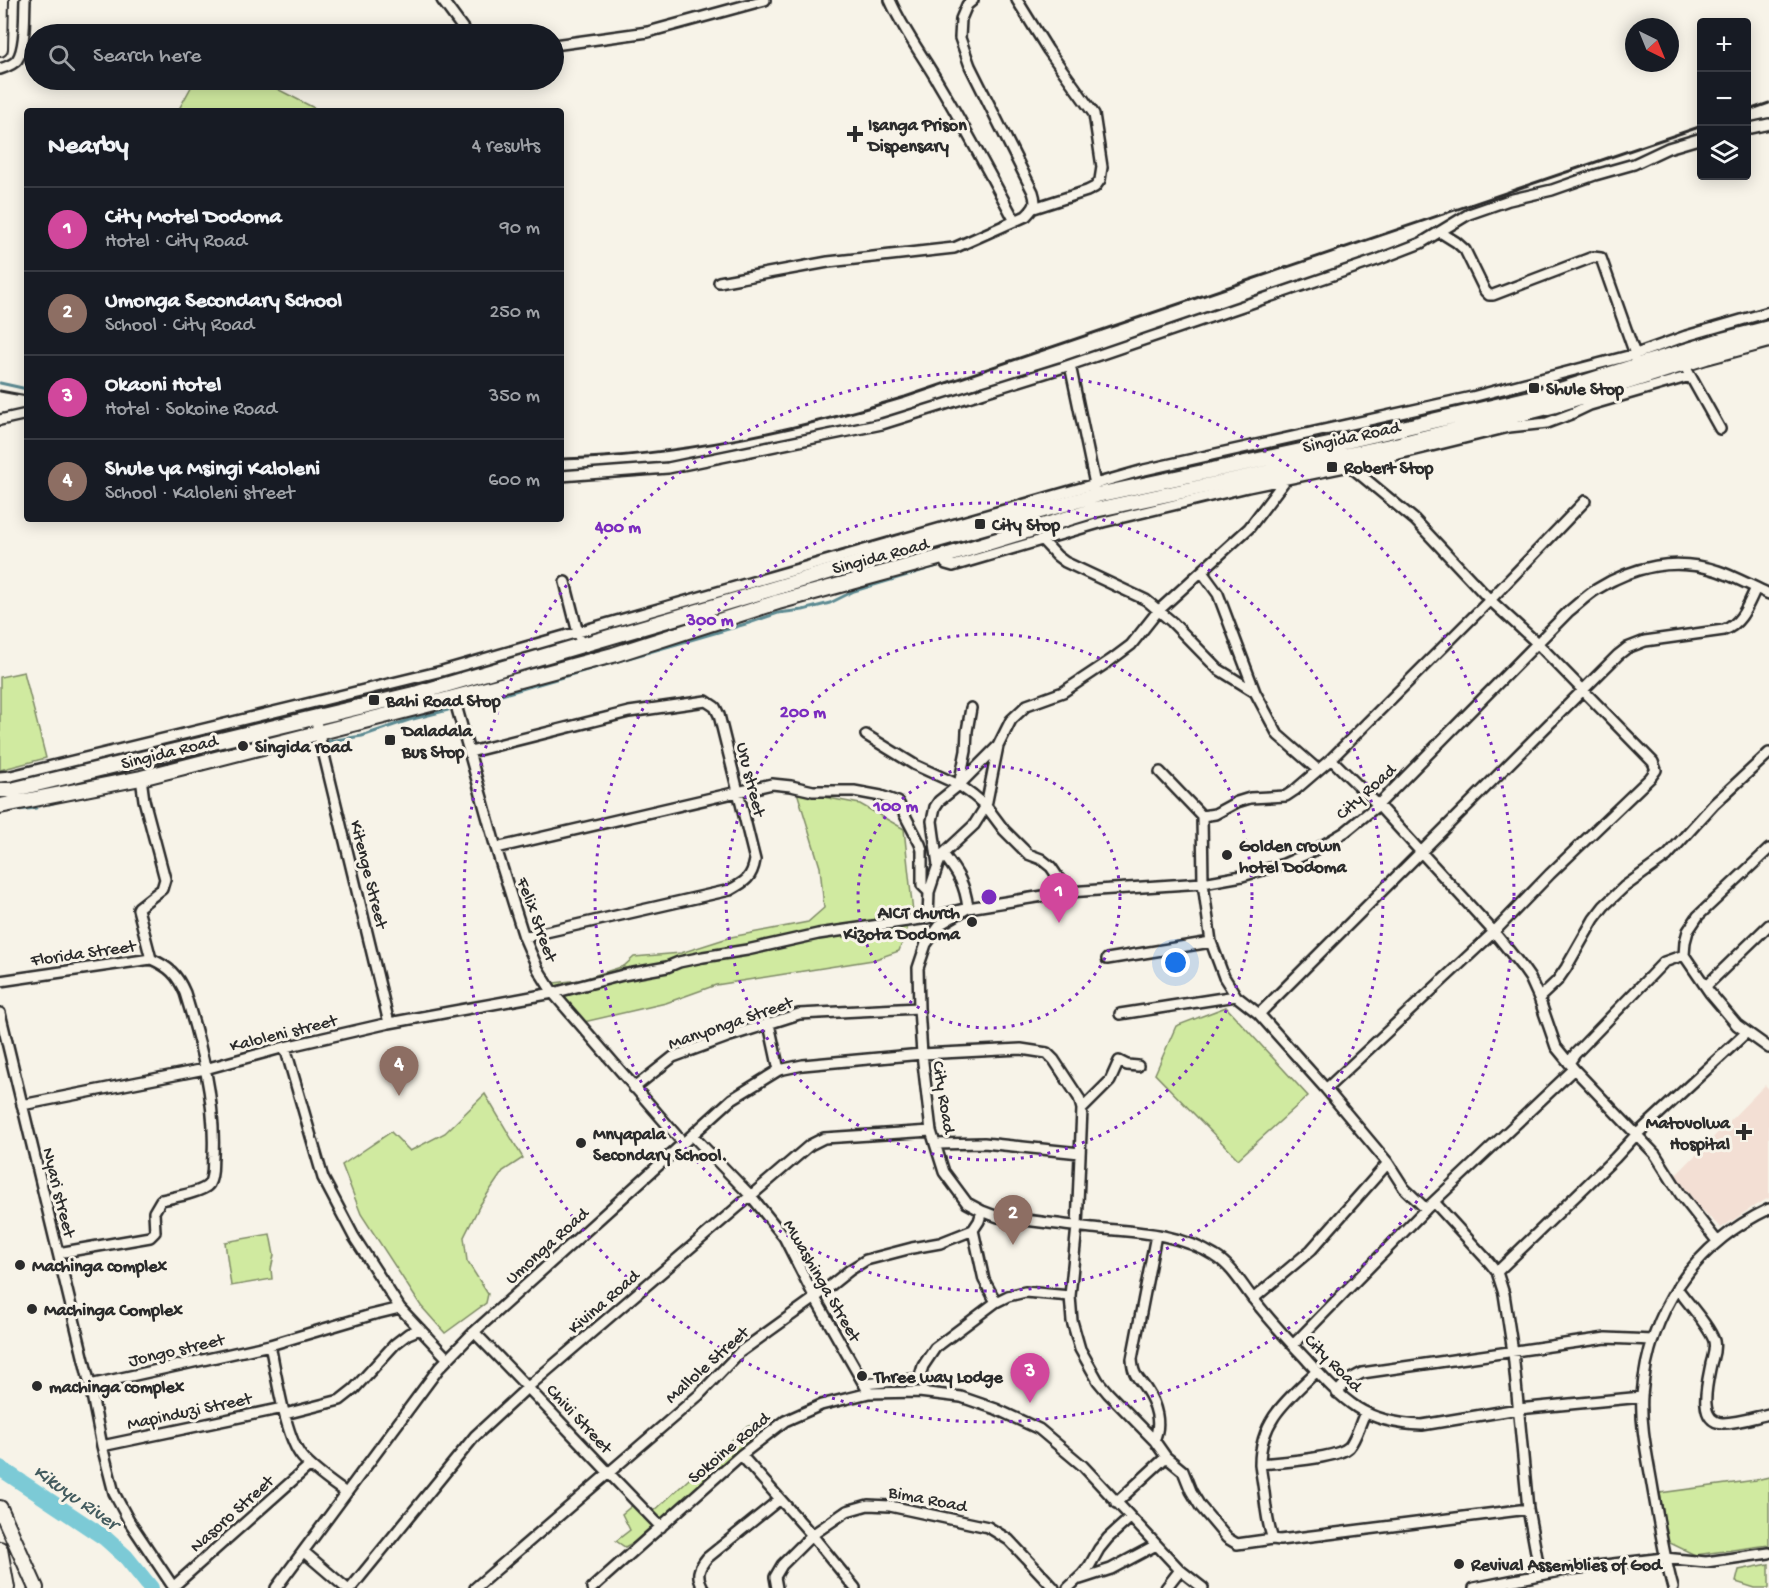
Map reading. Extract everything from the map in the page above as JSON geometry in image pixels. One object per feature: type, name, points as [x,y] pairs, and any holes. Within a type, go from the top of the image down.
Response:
[{"type":"highway","points":[[0,49],[1,0]]},
{"type":"highway","name":"Singida Road","points":[[0,790],[11,790],[418,693],[579,639],[912,547],[1096,490],[1343,455],[1548,394],[1637,359],[1769,328]]},
{"type":"highway","name":"Singida Road","points":[[0,806],[141,778],[454,698],[613,655],[778,602],[942,557],[1095,510],[1552,406],[1687,370],[1769,340]]},
{"type":"highway","points":[[0,1508],[36,1588]]},
{"type":"highway","points":[[0,1549],[7,1588]]},
{"type":"street","points":[[0,69],[11,65],[19,57],[25,0]]},
{"type":"street","points":[[442,0],[460,24]]},
{"type":"street","points":[[564,44],[648,32],[747,3],[765,0]]},
{"type":"street","points":[[890,0],[901,24],[923,55],[948,98],[1015,221]]},
{"type":"street","points":[[973,0],[967,5],[961,19],[960,38],[970,66],[1033,192],[1035,208]]},
{"type":"street","points":[[719,282],[828,262],[954,248],[1026,216],[1035,208],[1095,187],[1100,180],[1102,167],[1094,114],[1048,50],[1017,0]]},
{"type":"street","points":[[1751,128],[1769,124]]},
{"type":"street","points":[[564,476],[668,468],[882,424],[1070,365],[1377,260],[1421,243],[1457,221],[1484,209],[1634,164],[1668,148],[1697,139]]},
{"type":"street","points":[[1440,232],[1465,250],[1489,295],[1593,257],[1601,258],[1637,359]]},
{"type":"street","points":[[1070,365],[1096,490],[1144,470],[1637,359],[1686,336],[1769,312]]},
{"type":"street","points":[[1687,370],[1720,429]]},
{"type":"street","points":[[0,420],[24,415]]},
{"type":"street","points":[[942,557],[946,564],[953,566],[1103,522],[1286,479],[1343,455],[1415,520],[1490,600],[1537,643],[1653,762],[1656,770],[1650,778],[1550,874],[1494,932],[1326,1089]]},
{"type":"street","points":[[928,918],[929,892],[938,865],[943,854],[974,825],[986,806],[998,746],[1011,720],[1027,705],[1063,692],[1131,645],[1158,611],[1249,528],[1286,479]]},
{"type":"street","points":[[1203,816],[1215,814],[1250,798],[1286,796],[1295,790],[1331,759],[1586,501]]},
{"type":"street","points":[[1042,540],[1065,562],[1146,600],[1179,628],[1218,669],[1255,692]]},
{"type":"street","name":"City Road","points":[[1642,1397],[1518,1409],[1422,1425],[1386,1421],[1365,1413],[1337,1393],[1218,1257],[1167,1235],[998,1216],[967,1203],[944,1172],[931,1131],[918,1008],[918,968],[926,944],[941,924],[968,908],[1068,892],[1203,883],[1242,876],[1284,864],[1313,851],[1345,832],[1378,805],[1568,612],[1596,589],[1624,576],[1659,564],[1684,563],[1718,571],[1769,594]]},
{"type":"street","points":[[1202,572],[1218,594],[1255,692],[1278,735],[1318,770]]},
{"type":"street","points":[[0,777],[579,639],[565,582]]},
{"type":"street","points":[[1259,1014],[1618,655],[1634,644],[1645,641],[1732,628],[1745,612],[1756,588]]},
{"type":"street","name":"Felix Street","points":[[454,698],[496,848],[524,937],[538,969],[553,993],[682,1143]]},
{"type":"street","name":"Uru street","points":[[470,752],[629,712],[706,701],[716,707],[719,715],[755,860],[751,873],[744,883],[730,890],[524,937]]},
{"type":"street","points":[[959,785],[971,708]]},
{"type":"street","name":"Kitenge Street","points":[[315,718],[389,1023]]},
{"type":"street","points":[[866,735],[915,765],[959,785],[986,806],[1004,830],[1028,854],[1041,858],[1051,867],[1068,892]]},
{"type":"street","points":[[938,865],[933,826],[934,812],[939,801],[959,785],[998,746]]},
{"type":"street","points":[[1539,998],[1557,981],[1604,906],[1624,887],[1666,856],[1714,804],[1769,753]]},
{"type":"street","points":[[1331,759],[1378,805],[1494,932],[1523,968],[1539,998],[1556,1047],[1655,1154],[1681,1195],[1718,1241]]},
{"type":"street","points":[[1160,772],[1203,816],[1203,883],[1211,942],[1224,977],[1236,996],[1259,1014],[1326,1089],[1388,1163],[1404,1188],[1426,1209]]},
{"type":"street","points":[[141,778],[144,800],[165,879],[162,889],[138,909],[151,959]]},
{"type":"street","points":[[496,848],[772,784],[813,791],[854,791],[898,802],[921,844],[922,885],[929,892]]},
{"type":"street","points":[[1769,849],[1698,916],[1688,931],[1684,955],[1710,993],[1737,1025],[1769,1048]]},
{"type":"street","points":[[943,854],[963,883],[968,908]]},
{"type":"street","name":"Kaloleni street","points":[[22,1105],[205,1069],[285,1047],[389,1023],[553,993],[623,975],[667,967],[679,962],[747,950],[801,937],[928,918],[968,908]]},
{"type":"street","points":[[1706,986],[1769,926]]},
{"type":"street","points":[[1107,959],[1211,942]]},
{"type":"street","points":[[1293,1345],[1426,1209],[1572,1066],[1575,1054],[1664,962],[1684,955]]},
{"type":"street","name":"Florida Street","points":[[0,981],[151,959],[166,966],[181,984],[205,1069],[213,1115],[214,1140],[209,1184],[202,1189],[161,1200],[154,1212],[155,1232],[150,1238],[58,1253]]},
{"type":"street","points":[[1120,1014],[1236,996]]},
{"type":"street","name":"Manyonga Street","points":[[634,1088],[673,1057],[799,1014],[918,1008]]},
{"type":"street","name":"Nyari street","points":[[0,1013],[114,1493],[129,1521],[174,1587]]},
{"type":"street","points":[[769,1024],[778,1070]]},
{"type":"street","points":[[1497,1272],[1636,1135],[1747,1032]]},
{"type":"street","points":[[285,1047],[323,1178],[354,1238],[400,1308],[448,1359]]},
{"type":"street","name":"City Road","points":[[922,1054],[1021,1050],[1047,1053],[1054,1060],[1079,1098],[1082,1109],[1077,1226]]},
{"type":"street","name":"Umonga Road","points":[[276,1588],[439,1368],[474,1332],[732,1099],[778,1070],[803,1065],[922,1054]]},
{"type":"street","points":[[1082,1109],[1110,1081],[1119,1061],[1127,1065],[1138,1066]]},
{"type":"street","name":"Kivina Road","points":[[348,1588],[475,1436],[528,1387],[810,1145],[824,1138],[931,1131]]},
{"type":"street","name":"Mwashinga Street","points":[[692,1135],[751,1196],[784,1237],[869,1393]]},
{"type":"street","points":[[936,1143],[984,1143],[1080,1153]]},
{"type":"street","points":[[1253,1299],[1311,1250],[1388,1163]]},
{"type":"street","points":[[1434,1202],[1497,1272],[1504,1294],[1513,1352],[1528,1509],[1540,1574]]},
{"type":"street","points":[[1673,1588],[1664,1558],[1643,1426],[1642,1397],[1653,1340],[1666,1307],[1677,1288],[1690,1270],[1718,1241],[1766,1210],[1769,1222]]},
{"type":"street","points":[[982,1211],[973,1230],[984,1280],[996,1302]]},
{"type":"street","points":[[1077,1226],[1070,1296],[1072,1322],[1080,1349],[1098,1381],[1108,1393],[1154,1440],[1166,1458],[1183,1471],[1200,1506],[1227,1538],[1237,1544],[1280,1540],[1528,1509]]},
{"type":"street","name":"Mallole Street","points":[[475,1588],[699,1395],[740,1352],[816,1298],[850,1270],[866,1260],[940,1243],[973,1230]]},
{"type":"street","points":[[1154,1440],[1158,1433],[1158,1422],[1154,1404],[1151,1396],[1132,1370],[1132,1359],[1156,1234]]},
{"type":"street","points":[[1677,1288],[1713,1339],[1715,1350],[1705,1405],[1707,1413],[1717,1422],[1724,1423],[1769,1414]]},
{"type":"street","points":[[864,1384],[916,1379],[920,1376],[923,1366],[935,1348],[996,1302],[1008,1296],[1025,1292],[1070,1296]]},
{"type":"street","name":"Jongo street","points":[[90,1385],[270,1345],[400,1308]]},
{"type":"street","name":"Mapinduzi Street","points":[[102,1446],[340,1400],[354,1389],[395,1344],[408,1334],[420,1329]]},
{"type":"street","name":"Chivi Street","points":[[474,1332],[661,1527]]},
{"type":"street","points":[[1337,1393],[1347,1381],[1362,1373],[1606,1338],[1653,1340]]},
{"type":"street","points":[[270,1345],[284,1411],[296,1448],[310,1465],[346,1493]]},
{"type":"street","points":[[1272,1539],[1260,1464],[1263,1441],[1279,1408],[1317,1371]]},
{"type":"street","name":"Sokoine Road","points":[[592,1588],[741,1455],[785,1422],[821,1405],[869,1393],[931,1393],[961,1397],[996,1409],[1039,1429],[1083,1466],[1180,1570],[1203,1588]]},
{"type":"street","points":[[1260,1464],[1328,1456],[1342,1452],[1349,1447],[1365,1413]]},
{"type":"street","points":[[741,1455],[812,1535],[855,1588]]},
{"type":"street","points":[[1116,1503],[1166,1458]]},
{"type":"street","name":"Nasoro Street","points":[[174,1587],[310,1465]]},
{"type":"street","points":[[703,1588],[698,1574],[701,1565],[780,1499]]},
{"type":"street","name":"Bima Road","points":[[777,1588],[775,1577],[782,1565],[812,1535],[847,1511],[868,1505],[890,1506],[988,1527],[1009,1540],[1054,1588]]},
{"type":"street","points":[[1068,1588],[1090,1565],[1103,1543],[1130,1518]]},
{"type":"street","points":[[1077,1580],[1111,1569],[1156,1545]]},
{"type":"street","points":[[304,1552],[348,1588]]},
{"type":"street","points":[[1474,1588],[1540,1574],[1664,1558],[1706,1562],[1769,1553]]},
{"type":"street","points":[[1166,1588],[1180,1570]]},
{"type":"shaded area","name":"Matovolwa Hospital","points":[[1765,1085],[1769,1089],[1769,1198],[1721,1228],[1696,1204],[1676,1175]]},
{"type":"green space","points":[[190,90],[279,90],[314,108],[180,108]]},
{"type":"green space","points":[[24,672],[46,758],[0,770],[0,677]]},
{"type":"green space","points":[[797,792],[860,804],[904,829],[913,913],[899,951],[873,960],[716,985],[666,1003],[584,1022],[553,983],[580,980],[624,966],[634,957],[681,953],[731,937],[808,922],[824,908],[820,867]]},
{"type":"green space","points":[[1226,1007],[1308,1096],[1238,1159],[1155,1074],[1176,1026]]},
{"type":"green space","points":[[485,1094],[523,1158],[503,1171],[480,1205],[464,1237],[467,1261],[488,1294],[486,1303],[445,1333],[421,1306],[361,1214],[342,1165],[391,1132],[410,1151],[445,1133]]},
{"type":"green space","points":[[270,1234],[274,1255],[271,1269],[272,1279],[231,1286],[225,1242]]},
{"type":"green space","points":[[753,1425],[758,1433],[659,1520],[653,1512],[746,1427]]},
{"type":"green space","points":[[1769,1477],[1769,1545],[1695,1555],[1668,1542],[1660,1493]]},
{"type":"green space","points":[[634,1504],[653,1525],[625,1547],[616,1541],[630,1530],[622,1514]]},
{"type":"green space","points":[[1769,1564],[1769,1588],[1755,1588],[1736,1582],[1739,1570]]},
{"type":"waterway","points":[[0,383],[24,388]]},
{"type":"waterway","points":[[470,704],[778,613],[830,603],[854,591],[944,564]]},
{"type":"waterway","points":[[61,768],[376,696]]},
{"type":"waterway","points":[[329,741],[362,736],[448,710]]},
{"type":"waterway","points":[[262,754],[313,743]]},
{"type":"waterway","points":[[49,804],[56,802]]},
{"type":"waterway","points":[[8,811],[36,808]]},
{"type":"waterway","name":"Kikuyu River","points":[[0,1468],[105,1538],[126,1557],[151,1588]]},
{"type":"railway","points":[[1751,109],[1769,103]]},
{"type":"railway","points":[[564,459],[649,453],[735,440],[821,421],[905,397],[1697,128]]},
{"type":"railway","points":[[0,391],[24,395]]},
{"type":"place","name":"Isanga Prison Dispensary","points":[[855,134]]},
{"type":"place","name":"Shule Stop","points":[[1534,388]]},
{"type":"place","name":"Robert Stop","points":[[1332,467]]},
{"type":"place","name":"City Stop","points":[[980,524]]},
{"type":"place","name":"Bahi Road Stop","points":[[374,700]]},
{"type":"place","name":"Daladala Bus Stop","points":[[390,740]]},
{"type":"place","name":"Singida road","points":[[243,746]]},
{"type":"place","name":"Golden crown hotel Dodoma","points":[[1227,855]]},
{"type":"place","name":"AICT church Kizota Dodoma","points":[[972,922]]},
{"type":"place","name":"City Motel Dodoma","points":[[1059,923]]},
{"type":"place","name":"Shule ya Msingi Kaloleni","points":[[399,1096]]},
{"type":"place","name":"Matovolwa Hospital","points":[[1744,1132]]},
{"type":"place","name":"Mnyapala Secondary School.","points":[[581,1143]]},
{"type":"place","name":"Umonga Secondary School","points":[[1013,1245]]},
{"type":"place","name":"Machinga complex","points":[[20,1265]]},
{"type":"place","name":"Machinga Complex","points":[[32,1309]]},
{"type":"place","name":"Three way Lodge","points":[[862,1376]]},
{"type":"place","name":"machinga complex","points":[[37,1386]]},
{"type":"place","name":"Okaoni Hotel","points":[[1030,1403]]},
{"type":"place","name":"Revival Assemblies of God","points":[[1459,1564]]}]
